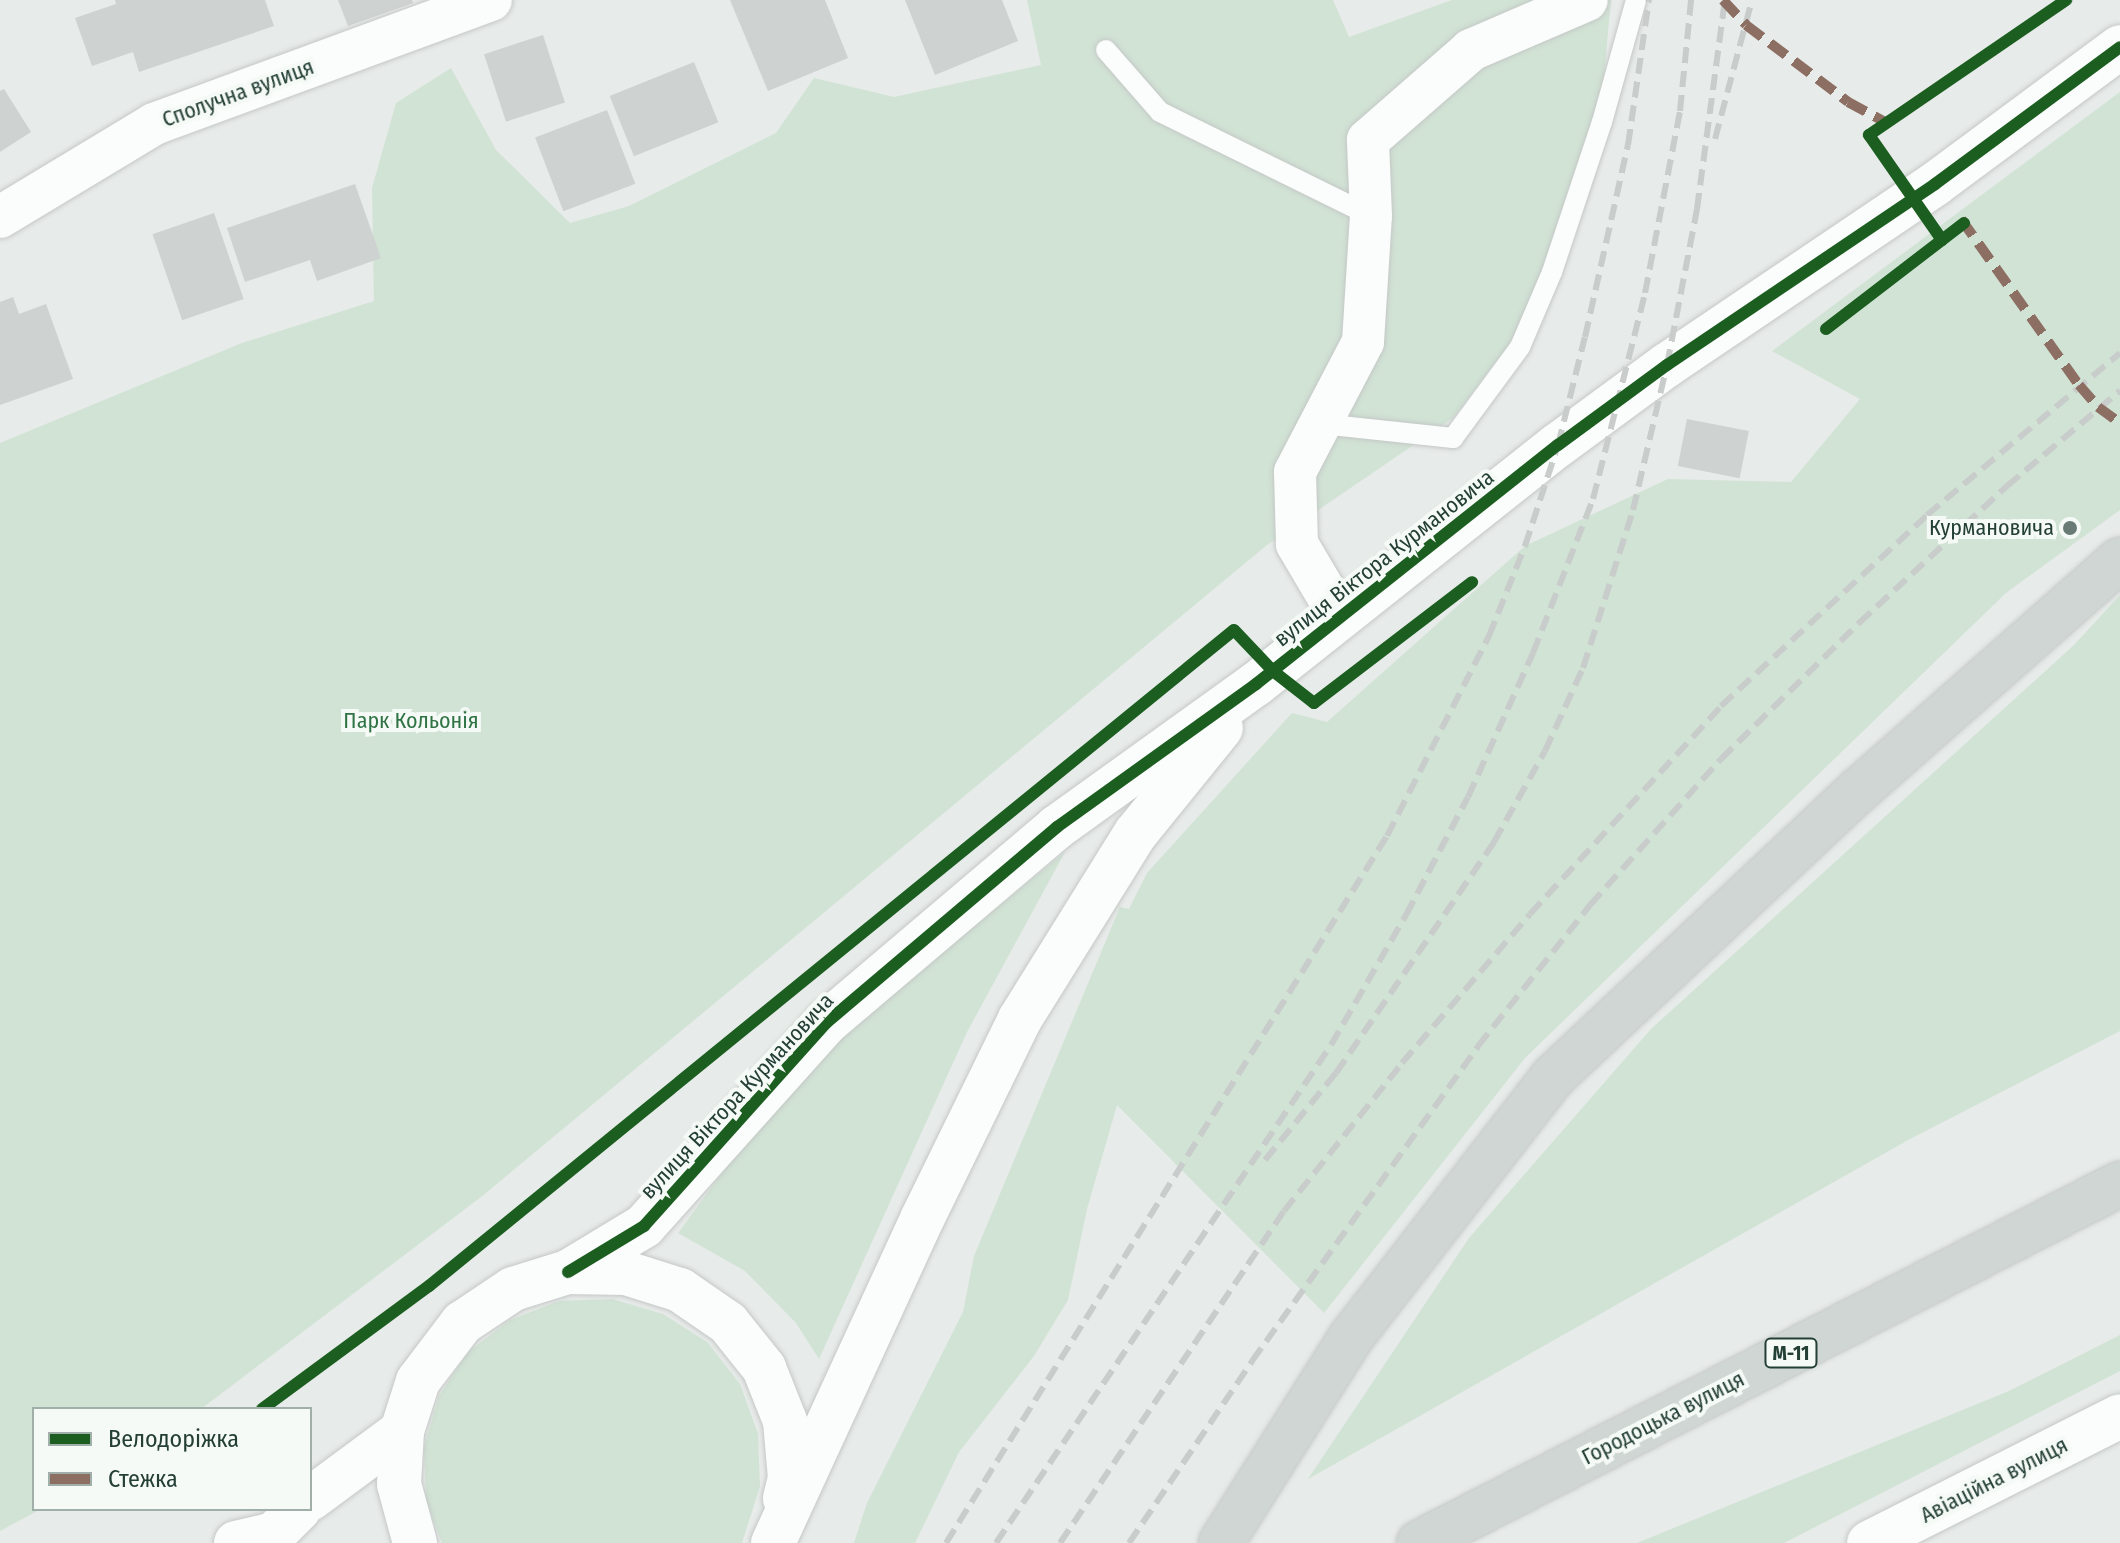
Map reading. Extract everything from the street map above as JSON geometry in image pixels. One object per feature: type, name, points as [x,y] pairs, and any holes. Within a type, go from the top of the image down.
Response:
[{"type":"main road","points":[[1221,1543],[1352,1336],[1553,1077],[1859,790],[2120,560]]},
{"type":"main road","name":"Городоцька вулиця","points":[[1419,1543],[2120,1184]]},
{"type":"street","name":"Сполучна вулиця","points":[[0,217],[154,124],[491,0]]},
{"type":"street","points":[[1340,617],[1297,544],[1295,472],[1363,342],[1371,216],[1368,140],[1471,50],[1587,0]]},
{"type":"street","name":"вулиця Віктора Курмановича","points":[[568,1272],[644,1226],[826,1023],[1057,827],[1256,684],[1558,445],[1667,365],[1935,184],[2120,47]]},
{"type":"street","points":[[773,1543],[923,1217],[1020,1019],[1136,833],[1256,684]]},
{"type":"street","points":[[415,1543],[399,1484],[402,1431],[418,1381],[462,1323],[513,1289],[568,1272],[626,1273],[680,1290],[728,1323],[764,1368],[785,1421],[790,1478],[773,1543]]},
{"type":"street","name":"Авіаційна вулиця","points":[[1869,1543],[2120,1416]]},
{"type":"street","points":[[312,1498],[402,1431]]},
{"type":"lane","points":[[1322,424],[1453,438],[1520,347],[1552,272],[1602,122],[1636,0]]},
{"type":"lane","points":[[1106,50],[1160,112],[1371,216]]},
{"type":"green space","name":"Парк Кольонія","points":[[1027,0],[1333,0],[1349,37],[1452,0],[1611,0],[1600,120],[1540,304],[1453,418],[1267,545],[481,1197],[204,1407],[32,1407],[32,1511],[37,1511],[0,1531],[0,443],[242,343],[374,301],[372,188],[396,103],[451,68],[496,150],[570,223],[629,206],[776,133],[814,78],[894,97],[1041,65]]},
{"type":"green space","points":[[2120,92],[2120,510],[2006,593],[1525,1058],[1324,1313],[1117,1105],[1087,1209],[1068,1300],[1034,1356],[959,1452],[915,1543],[854,1543],[867,1503],[963,1312],[974,1256],[1120,907],[1129,909],[1147,873],[1292,713],[1327,722],[1525,546],[1668,479],[1791,482],[1860,399],[1772,351]]},
{"type":"green space","points":[[2120,595],[2120,1031],[1910,1139],[1308,1479],[1469,1238],[1651,1029],[2074,645]]},
{"type":"green space","points":[[1065,852],[967,1032],[819,1359],[796,1323],[745,1271],[678,1233],[779,1095],[852,1026]]},
{"type":"green space","points":[[612,1299],[663,1314],[707,1342],[740,1384],[758,1434],[760,1486],[742,1543],[442,1543],[426,1500],[424,1447],[439,1396],[468,1352],[510,1320],[559,1301]]},
{"type":"green space","points":[[2120,1335],[2120,1371],[1784,1543],[1637,1543],[2009,1391]]},
{"type":"building","points":[[115,0],[265,0],[274,26],[139,72],[133,52],[92,66],[75,18],[116,4]]},
{"type":"building","points":[[338,0],[412,0],[413,3],[348,26]]},
{"type":"building","points":[[730,0],[825,0],[848,58],[768,91]]},
{"type":"building","points":[[905,0],[1002,0],[1018,41],[935,75]]},
{"type":"building","points":[[543,35],[565,103],[506,122],[484,54]]},
{"type":"building","points":[[694,62],[718,122],[634,156],[610,96]]},
{"type":"building","points":[[4,89],[31,132],[0,152],[0,91]]},
{"type":"building","points":[[607,110],[635,184],[563,211],[535,138]]},
{"type":"building","points":[[355,184],[381,258],[317,281],[310,260],[245,282],[227,228]]},
{"type":"building","points":[[214,213],[244,299],[182,320],[153,234]]},
{"type":"building","points":[[13,297],[19,314],[46,304],[73,379],[0,405],[0,302]]},
{"type":"building","points":[[1687,419],[1749,431],[1740,478],[1678,466]]},
{"type":"railway","points":[[946,1543],[1387,836],[1489,636],[1525,546],[1558,445],[1628,145],[1649,0]]},
{"type":"railway","points":[[996,1543],[1331,1045],[1406,915],[1468,797],[1533,653],[1593,499],[1645,293],[1680,111],[1691,0]]},
{"type":"railway","points":[[1265,1160],[1336,1073],[1494,842],[1545,751],[1583,668],[1633,510],[1667,365],[1697,209],[1725,0]]},
{"type":"railway","points":[[1715,139],[1752,0]]},
{"type":"railway","points":[[1060,1543],[1284,1211],[1402,1063],[1530,914],[1721,706],[1927,515],[2120,353]]},
{"type":"railway","points":[[1129,1543],[1252,1361],[1478,1046],[1590,905],[1721,759],[1859,623],[2007,486],[2120,391]]},
{"type":"marked path","points":[[1723,0],[1746,25],[1848,102],[1887,123]]},
{"type":"marked path","points":[[1961,219],[2079,385],[2098,407],[2120,423]]},
{"type":"cycle path","points":[[1942,240],[1869,135],[2066,0]]},
{"type":"cycle path","points":[[568,1272],[644,1226],[826,1023],[1057,827],[1256,684],[1558,445],[1667,365],[1935,184],[2120,47]]},
{"type":"cycle path","points":[[1826,329],[1964,223]]},
{"type":"cycle path","points":[[265,1407],[429,1286],[1234,630],[1273,671],[1314,703],[1472,582]]},
{"type":"place","name":"Курмановича","points":[[2070,528]]}]
